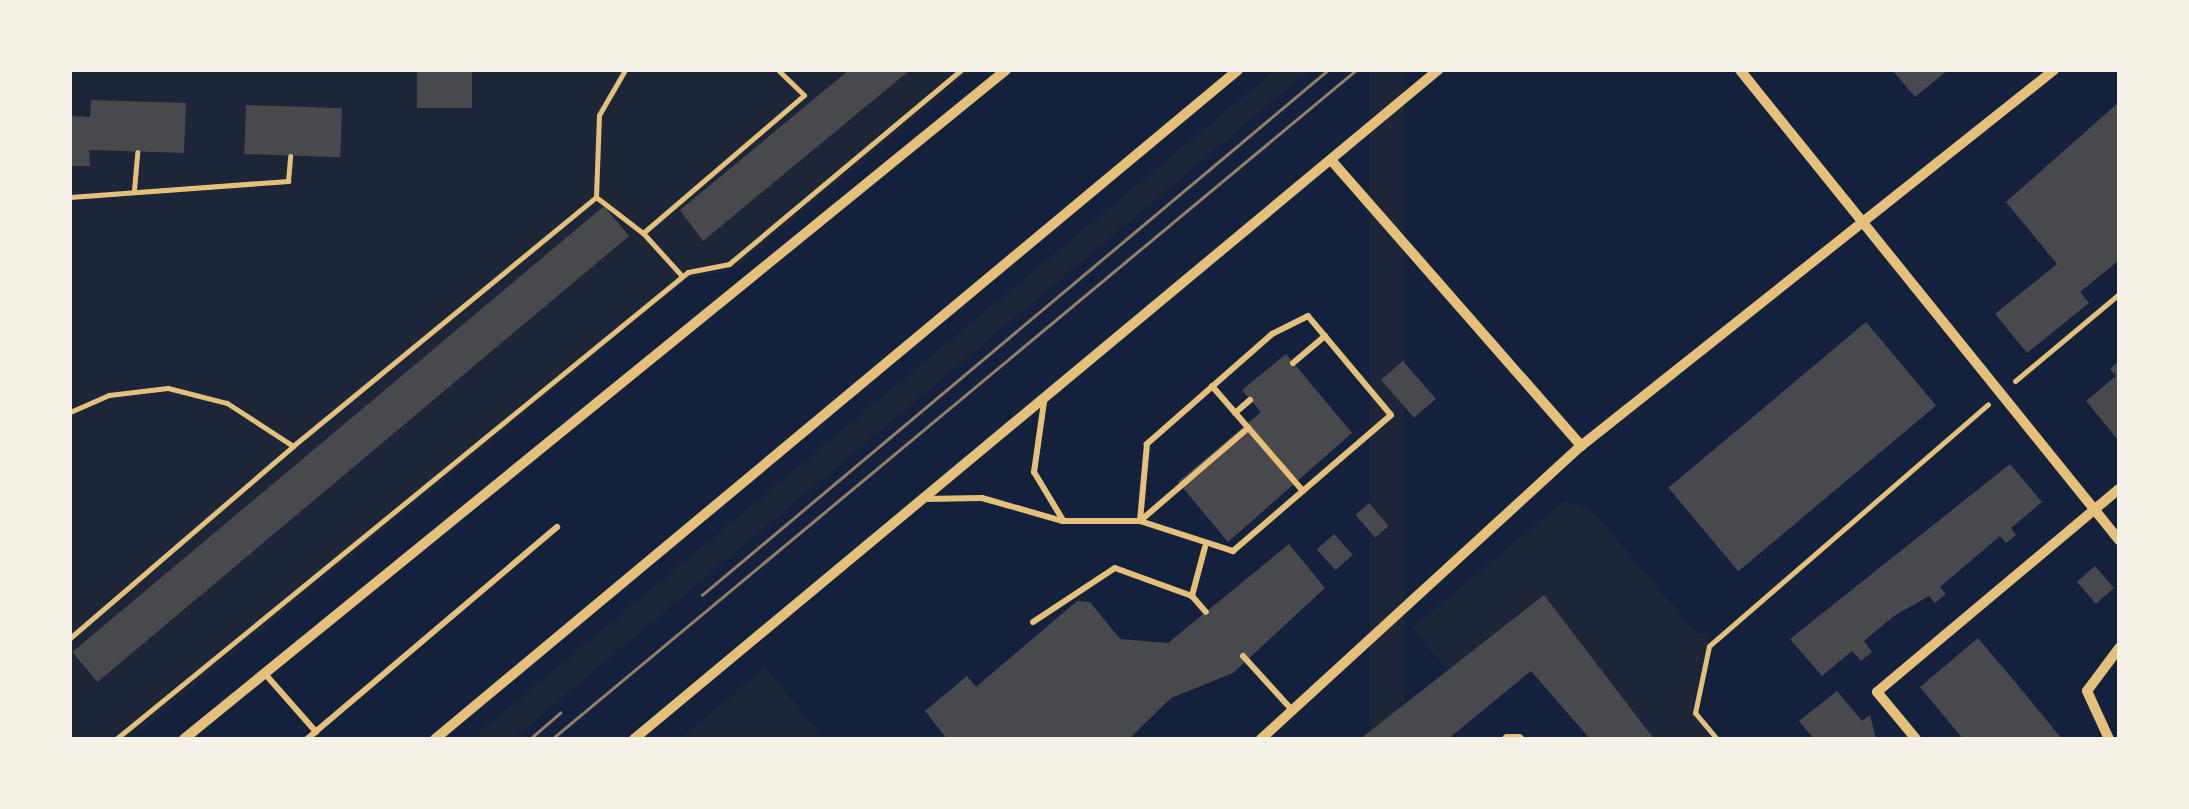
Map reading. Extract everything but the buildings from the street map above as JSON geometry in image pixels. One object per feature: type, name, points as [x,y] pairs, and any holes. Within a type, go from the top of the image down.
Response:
[{"type":"street","points":[[184,739],[1006,70]]},
{"type":"street","points":[[435,739],[1238,70]]},
{"type":"street","points":[[634,739],[1438,70]]},
{"type":"street","points":[[1740,70],[2119,540]]},
{"type":"street","points":[[1261,739],[1581,446],[2054,70]]},
{"type":"street","points":[[1331,160],[1581,446]]},
{"type":"street","points":[[1916,739],[1876,692],[2119,489]]},
{"type":"street","points":[[2109,739],[2092,716],[2088,692],[2119,648]]},
{"type":"street","points":[[1506,739],[1520,739]]},
{"type":"lane","points":[[923,499],[982,498],[1064,520],[1140,521],[1205,547],[1233,551],[1391,415],[1308,316],[1212,386],[1147,444],[1140,521]]},
{"type":"lane","points":[[1293,363],[1325,336]]},
{"type":"lane","points":[[1212,386],[1303,491]]},
{"type":"lane","points":[[1044,398],[1034,472],[1064,520]]},
{"type":"lane","points":[[1235,412],[1250,400]]},
{"type":"lane","points":[[1140,521],[1248,428]]},
{"type":"lane","points":[[307,739],[556,527]]},
{"type":"lane","points":[[1192,596],[1205,547]]},
{"type":"lane","points":[[1033,622],[1115,568],[1192,596],[1206,612]]},
{"type":"lane","points":[[1243,656],[1292,710]]},
{"type":"lane","points":[[266,675],[316,732]]},
{"type":"path","points":[[70,638],[294,446],[596,197],[599,114],[625,70]]},
{"type":"path","points":[[644,234],[804,95],[778,70]]},
{"type":"path","points":[[116,739],[682,276],[728,264],[960,70]]},
{"type":"path","points":[[134,190],[136,152]]},
{"type":"path","points":[[70,196],[288,181],[290,156]]},
{"type":"path","points":[[596,197],[644,234],[682,276]]},
{"type":"path","points":[[1717,739],[1695,713],[1709,646],[2119,294]]},
{"type":"path","points":[[70,412],[109,395],[168,388],[227,404],[294,446]]},
{"type":"shaded area","points":[[70,70],[972,70],[732,270],[687,279],[129,739],[70,739]]},
{"type":"shaded area","points":[[1275,70],[1310,70],[513,739],[471,739]]},
{"type":"shaded area","points":[[1370,70],[1404,70],[1404,739],[1370,739]]},
{"type":"shaded area","points":[[1564,501],[1590,508],[1696,633],[1709,634],[1695,714],[1715,739],[1654,739],[1544,596],[1450,675],[1413,627]]},
{"type":"shaded area","points":[[765,667],[824,739],[680,739]]},
{"type":"tram line","points":[[702,595],[1328,70]]},
{"type":"tram line","points":[[552,739],[1356,70]]},
{"type":"tram line","points":[[530,739],[560,713]]}]
